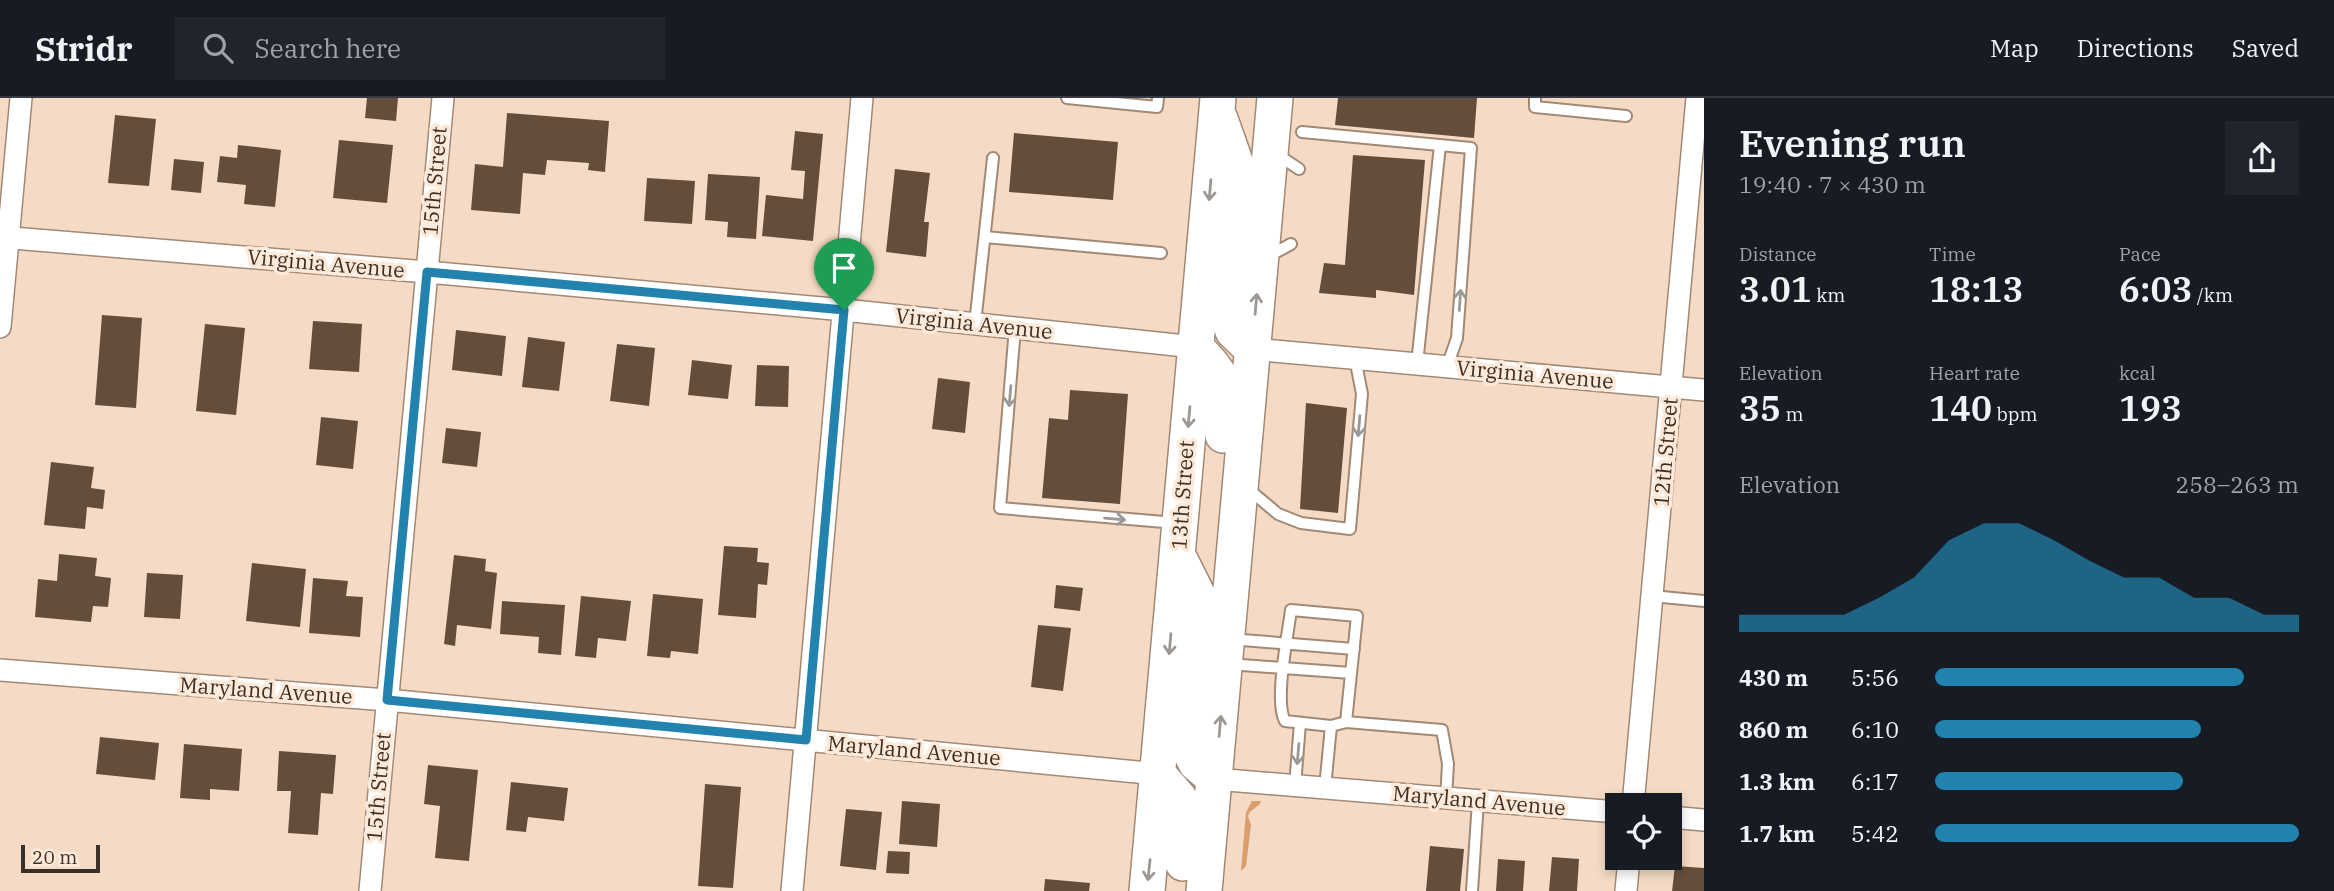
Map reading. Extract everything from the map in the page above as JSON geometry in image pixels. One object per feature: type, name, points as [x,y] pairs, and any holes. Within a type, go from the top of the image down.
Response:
[{"type":"highway","points":[[1204,891],[1241,483],[1267,351],[1260,261],[1275,98]]},
{"type":"highway","points":[[1218,104],[1239,173],[1228,316],[1233,331],[1267,351]]},
{"type":"highway","name":"13th Street","points":[[1147,891],[1218,104]]},
{"type":"highway","points":[[1195,347],[1212,363],[1223,380],[1226,399],[1214,525],[1232,590]]},
{"type":"highway","points":[[1179,540],[1201,602],[1187,745],[1196,763],[1215,779]]},
{"type":"highway","points":[[1158,774],[1179,798],[1188,816],[1181,891]]},
{"type":"street","points":[[0,327],[4,237],[21,98]]},
{"type":"street","name":"15th Street","points":[[370,891],[443,98]]},
{"type":"street","points":[[792,891],[862,98]]},
{"type":"street","name":"12th Street","points":[[1634,793],[1672,387],[1697,172],[1697,98]]},
{"type":"street","name":"Virginia Avenue","points":[[4,237],[844,310],[1195,347]]},
{"type":"street","name":"Virginia Avenue","points":[[1267,351],[1704,390]]},
{"type":"street","name":"Maryland Avenue","points":[[0,670],[387,700],[1158,774]]},
{"type":"street","name":"Maryland Avenue","points":[[1215,779],[1605,811]]},
{"type":"street","points":[[1682,818],[1704,820]]},
{"type":"street","points":[[1626,891],[1628,870]]},
{"type":"lane","points":[[1068,98],[1157,107],[1157,98]]},
{"type":"lane","points":[[1535,98],[1535,107],[1626,116]]},
{"type":"lane","points":[[1302,132],[1471,148],[1457,338],[1447,367]]},
{"type":"lane","points":[[1417,364],[1440,145]]},
{"type":"lane","points":[[1270,150],[1299,169]]},
{"type":"lane","points":[[975,324],[993,158]]},
{"type":"lane","points":[[985,237],[1161,253]]},
{"type":"lane","points":[[1260,261],[1292,244]]},
{"type":"lane","points":[[1016,328],[1000,508],[1179,540]]},
{"type":"lane","points":[[1241,483],[1278,514],[1289,519],[1350,529],[1362,394],[1355,358]]},
{"type":"lane","points":[[1653,596],[1704,601]]},
{"type":"lane","points":[[1346,722],[1357,616],[1291,610],[1280,714],[1284,722],[1331,726],[1346,722],[1442,730],[1448,764],[1446,798]]},
{"type":"lane","points":[[1226,651],[1287,644],[1354,649]]},
{"type":"lane","points":[[1226,651],[1283,668],[1351,673]]},
{"type":"lane","points":[[1295,786],[1300,723]]},
{"type":"lane","points":[[1325,788],[1331,726]]},
{"type":"lane","points":[[1472,891],[1478,801]]},
{"type":"shaded area","points":[[1252,801],[1261,801],[1248,816],[1251,825],[1246,866],[1241,871],[1246,812]]},
{"type":"building","points":[[367,98],[398,98],[396,121],[365,118]]},
{"type":"building","points":[[1338,98],[1477,98],[1474,138],[1335,125]]},
{"type":"building","points":[[507,113],[609,121],[605,172],[588,170],[589,163],[547,160],[545,175],[523,173],[520,214],[471,210],[475,164],[503,167]]},
{"type":"building","points":[[115,115],[156,119],[149,186],[108,183]]},
{"type":"building","points":[[795,131],[823,134],[813,241],[762,236],[766,195],[803,199],[805,171],[791,170]]},
{"type":"building","points":[[1014,133],[1118,142],[1113,200],[1009,192]]},
{"type":"building","points":[[339,140],[393,145],[387,203],[333,198]]},
{"type":"building","points":[[238,145],[281,150],[275,207],[244,204],[246,185],[217,182],[220,156],[237,158]]},
{"type":"building","points":[[1353,155],[1425,160],[1414,295],[1376,290],[1376,298],[1319,293],[1324,263],[1345,265]]},
{"type":"building","points":[[174,159],[204,162],[201,193],[171,190]]},
{"type":"building","points":[[895,169],[930,173],[924,222],[929,222],[926,257],[886,252]]},
{"type":"building","points":[[708,174],[760,177],[756,239],[727,237],[728,222],[705,220]]},
{"type":"building","points":[[647,178],[695,181],[692,224],[644,221]]},
{"type":"building","points":[[102,315],[142,318],[136,408],[95,405]]},
{"type":"building","points":[[313,321],[362,324],[359,372],[309,369]]},
{"type":"building","points":[[205,324],[245,328],[236,415],[196,411]]},
{"type":"building","points":[[456,330],[506,336],[502,376],[452,370]]},
{"type":"building","points":[[528,337],[565,342],[559,391],[522,387]]},
{"type":"building","points":[[617,344],[655,348],[649,406],[610,401]]},
{"type":"building","points":[[692,360],[732,365],[728,399],[688,395]]},
{"type":"building","points":[[757,365],[789,366],[788,407],[755,406]]},
{"type":"building","points":[[938,378],[970,382],[965,433],[932,429]]},
{"type":"building","points":[[1070,390],[1128,394],[1120,504],[1042,498],[1049,418],[1068,420]]},
{"type":"building","points":[[1306,403],[1347,408],[1338,513],[1300,509]]},
{"type":"building","points":[[321,417],[358,421],[353,469],[316,465]]},
{"type":"building","points":[[446,428],[481,432],[477,467],[442,463]]},
{"type":"building","points":[[51,462],[94,467],[91,488],[105,490],[103,509],[87,507],[85,529],[44,525]]},
{"type":"building","points":[[724,546],[758,548],[757,562],[769,563],[767,585],[758,584],[756,618],[718,615]]},
{"type":"building","points":[[59,554],[97,558],[95,576],[111,578],[108,607],[93,606],[91,622],[35,617],[38,579],[57,581]]},
{"type":"building","points":[[454,555],[486,559],[485,571],[497,573],[491,629],[457,625],[455,646],[444,644]]},
{"type":"building","points":[[252,563],[306,569],[300,627],[246,621]]},
{"type":"building","points":[[147,573],[183,575],[180,619],[144,617]]},
{"type":"building","points":[[313,578],[348,581],[346,596],[363,597],[360,637],[309,633]]},
{"type":"building","points":[[1056,585],[1083,588],[1080,611],[1054,608]]},
{"type":"building","points":[[653,594],[703,599],[698,654],[671,651],[670,658],[647,656]]},
{"type":"building","points":[[581,596],[631,601],[626,641],[598,638],[596,658],[575,656]]},
{"type":"building","points":[[502,601],[565,605],[561,655],[538,653],[539,637],[500,634]]},
{"type":"building","points":[[1038,625],[1071,628],[1063,691],[1031,687]]},
{"type":"building","points":[[100,737],[159,743],[155,780],[96,774]]},
{"type":"building","points":[[184,744],[242,749],[239,791],[210,789],[210,800],[180,798]]},
{"type":"building","points":[[279,751],[336,755],[333,794],[321,793],[318,835],[288,833],[291,791],[277,791]]},
{"type":"building","points":[[428,765],[478,770],[469,861],[435,858],[440,806],[424,804]]},
{"type":"building","points":[[511,782],[568,788],[564,821],[528,817],[526,832],[506,830]]},
{"type":"building","points":[[705,784],[741,787],[733,888],[698,886]]},
{"type":"building","points":[[902,801],[940,804],[937,847],[899,844]]},
{"type":"building","points":[[846,809],[882,812],[876,870],[840,866]]},
{"type":"building","points":[[1430,846],[1464,849],[1460,891],[1426,891]]},
{"type":"building","points":[[888,851],[910,852],[909,874],[886,873]]},
{"type":"building","points":[[1552,857],[1579,859],[1577,891],[1549,891]]},
{"type":"building","points":[[1498,859],[1525,861],[1523,891],[1496,891]]},
{"type":"building","points":[[1682,866],[1704,868],[1704,891],[1672,891],[1675,870],[1682,870]]},
{"type":"building","points":[[1045,879],[1090,883],[1089,891],[1044,891]]},
{"type":"route","points":[[427,272],[844,310],[806,740],[387,700],[427,272]]}]
